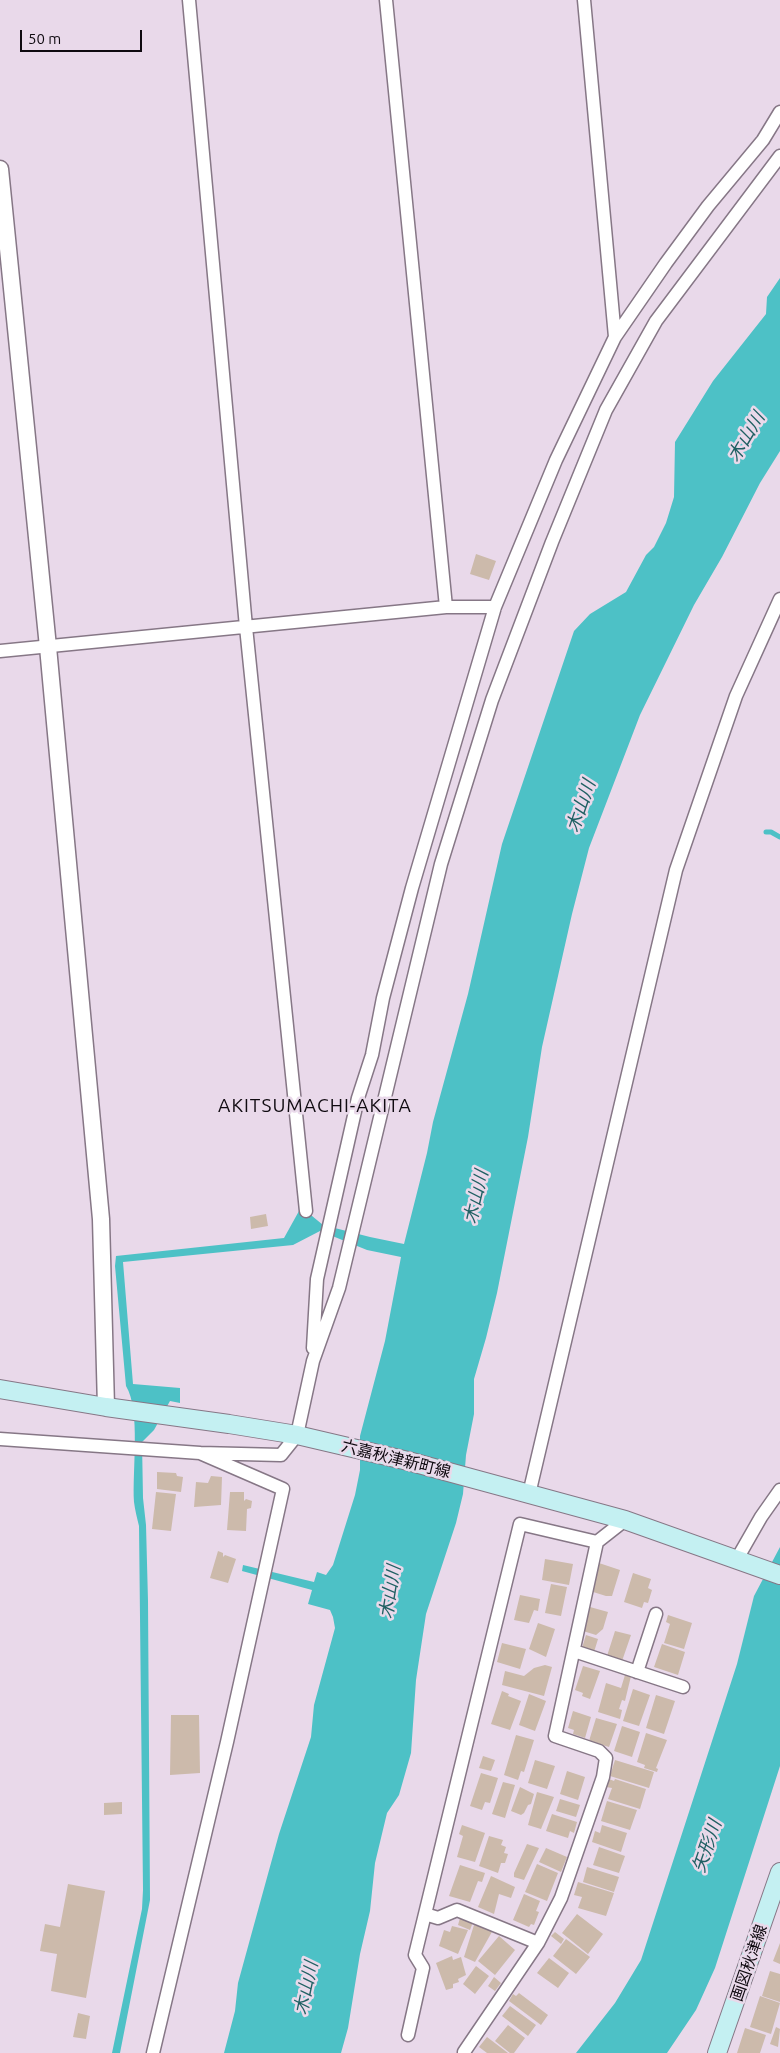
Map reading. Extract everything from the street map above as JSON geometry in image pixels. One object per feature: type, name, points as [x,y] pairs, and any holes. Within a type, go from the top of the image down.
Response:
[{"type":"main road","name":"六嘉秋津新町線","points":[[0,1389],[106,1407],[297,1435],[408,1461],[625,1520],[780,1575]]},
{"type":"main road","name":"画図秋津線","points":[[717,2053],[780,1872]]},
{"type":"street","points":[[189,0],[246,627],[306,1212]]},
{"type":"street","points":[[386,0],[446,607]]},
{"type":"street","points":[[584,0],[615,337]]},
{"type":"street","points":[[313,1361],[317,1280],[358,1098],[372,1055],[383,998],[412,888],[495,606],[556,460],[615,337],[708,206],[763,140],[780,112]]},
{"type":"street","points":[[0,1439],[200,1453],[281,1455],[297,1435],[313,1361],[340,1288],[441,864],[492,700],[552,542],[606,410],[656,321],[780,156]]},
{"type":"street","points":[[0,169],[48,647],[101,1219],[106,1407]]},
{"type":"street","points":[[529,1494],[676,870],[736,696],[780,599]]},
{"type":"street","points":[[0,651],[446,607],[495,606]]},
{"type":"street","points":[[153,2053],[227,1742],[283,1489],[200,1453]]},
{"type":"street","points":[[737,1559],[761,1517],[780,1490]]},
{"type":"street","points":[[464,2052],[538,1943],[561,1898],[603,1776],[606,1758],[598,1751],[555,1736],[597,1542],[625,1520]]},
{"type":"street","points":[[408,2035],[423,1968],[415,1955],[520,1524],[597,1542]]},
{"type":"street","points":[[637,1672],[656,1614]]},
{"type":"street","points":[[574,1651],[683,1687]]},
{"type":"street","points":[[425,1914],[438,1918],[457,1910],[538,1943]]},
{"type":"water","name":"木山川","points":[[780,278],[780,451],[760,483],[722,557],[694,605],[640,715],[589,848],[572,914],[542,1047],[528,1137],[497,1293],[474,1379],[474,1414],[466,1455],[463,1494],[456,1523],[426,1614],[416,1680],[411,1753],[399,1795],[387,1813],[375,1863],[370,1911],[360,1954],[348,2028],[341,2053],[224,2053],[235,2011],[238,1983],[252,1932],[279,1834],[311,1737],[314,1705],[335,1628],[330,1610],[308,1604],[312,1590],[242,1571],[243,1565],[314,1582],[317,1572],[326,1575],[333,1565],[355,1495],[360,1470],[360,1436],[385,1341],[401,1257],[367,1250],[320,1231],[293,1245],[123,1262],[133,1384],[180,1388],[180,1403],[170,1401],[154,1430],[142,1442],[148,1601],[150,1900],[120,2053],[112,2053],[142,1909],[143,1890],[139,1526],[134,1502],[135,1425],[131,1397],[126,1386],[115,1266],[116,1256],[284,1238],[299,1211],[287,1078],[306,1211],[323,1225],[404,1244],[433,1122],[468,994],[502,844],[574,631],[590,614],[626,592],[646,555],[654,547],[666,523],[674,497],[675,442],[713,381],[766,314],[767,297]]},
{"type":"water","name":"矢形川","points":[[780,1547],[780,1766],[715,1968],[696,2010],[667,2053],[576,2053],[615,2003],[641,1960],[737,1664],[754,1596]]},
{"type":"building","points":[[476,554],[496,561],[489,580],[470,574]]},
{"type":"building","points":[[266,1214],[268,1226],[251,1229],[250,1217]]},
{"type":"building","points":[[157,1472],[176,1473],[177,1476],[183,1477],[181,1492],[157,1489]]},
{"type":"building","points":[[211,1476],[222,1477],[221,1505],[194,1507],[196,1482],[208,1483]]},
{"type":"building","points":[[156,1492],[176,1494],[171,1531],[152,1529]]},
{"type":"building","points":[[230,1492],[244,1492],[244,1501],[246,1499],[252,1501],[251,1508],[247,1509],[246,1531],[227,1530]]},
{"type":"building","points":[[218,1551],[223,1553],[223,1557],[225,1555],[236,1559],[228,1583],[210,1578]]},
{"type":"building","points":[[545,1559],[573,1564],[569,1585],[542,1580]]},
{"type":"building","points":[[599,1563],[620,1570],[612,1596],[590,1591]]},
{"type":"building","points":[[633,1573],[651,1579],[648,1588],[652,1590],[648,1603],[644,1602],[642,1608],[624,1602]]},
{"type":"building","points":[[551,1584],[567,1587],[561,1616],[545,1613]]},
{"type":"building","points":[[520,1595],[540,1599],[538,1611],[534,1610],[529,1623],[514,1620]]},
{"type":"building","points":[[590,1607],[608,1612],[603,1629],[596,1635],[583,1631]]},
{"type":"building","points":[[668,1615],[692,1623],[684,1649],[664,1643],[670,1624],[666,1622]]},
{"type":"building","points":[[538,1623],[555,1629],[546,1657],[529,1649]]},
{"type":"building","points":[[615,1631],[631,1635],[622,1661],[607,1656]]},
{"type":"building","points":[[586,1635],[598,1639],[594,1652],[582,1648]]},
{"type":"building","points":[[502,1643],[526,1649],[520,1669],[497,1662]]},
{"type":"building","points":[[662,1644],[685,1652],[678,1675],[654,1667]]},
{"type":"building","points":[[545,1665],[552,1667],[544,1696],[502,1685],[505,1671],[524,1676],[534,1668]]},
{"type":"building","points":[[583,1666],[600,1671],[590,1699],[582,1696],[583,1693],[575,1690]]},
{"type":"building","points":[[625,1675],[631,1676],[625,1701],[622,1700],[619,1709],[622,1710],[620,1719],[598,1712],[606,1683],[621,1688]]},
{"type":"building","points":[[633,1689],[650,1695],[639,1726],[623,1721]]},
{"type":"building","points":[[502,1691],[509,1694],[508,1696],[521,1701],[510,1730],[491,1724]]},
{"type":"building","points":[[529,1694],[546,1701],[535,1731],[519,1725]]},
{"type":"building","points":[[656,1695],[675,1701],[664,1734],[646,1728]]},
{"type":"building","points":[[573,1711],[591,1717],[585,1738],[573,1734],[574,1730],[568,1728]]},
{"type":"building","points":[[171,1715],[199,1715],[200,1773],[170,1775]]},
{"type":"building","points":[[596,1718],[617,1724],[609,1747],[589,1741]]},
{"type":"building","points":[[622,1726],[640,1732],[632,1757],[614,1751]]},
{"type":"building","points":[[646,1733],[667,1740],[656,1768],[658,1769],[657,1772],[644,1768],[645,1765],[637,1762]]},
{"type":"building","points":[[516,1735],[534,1740],[524,1772],[521,1771],[518,1780],[504,1775]]},
{"type":"building","points":[[483,1756],[495,1760],[491,1771],[479,1768]]},
{"type":"building","points":[[535,1760],[555,1766],[547,1789],[528,1783]]},
{"type":"building","points":[[615,1760],[654,1772],[649,1788],[610,1776]]},
{"type":"building","points":[[567,1771],[585,1777],[578,1800],[560,1794]]},
{"type":"building","points":[[481,1773],[498,1778],[490,1803],[485,1802],[482,1810],[470,1806]]},
{"type":"building","points":[[609,1779],[614,1781],[615,1779],[646,1789],[640,1809],[608,1799],[612,1788],[606,1787]]},
{"type":"building","points":[[503,1782],[515,1785],[505,1818],[492,1814]]},
{"type":"building","points":[[520,1787],[534,1794],[531,1804],[528,1805],[521,1815],[511,1811]]},
{"type":"building","points":[[537,1792],[554,1797],[541,1829],[528,1825]]},
{"type":"building","points":[[560,1799],[580,1805],[576,1817],[556,1811]]},
{"type":"building","points":[[607,1801],[637,1810],[630,1830],[601,1821]]},
{"type":"building","points":[[122,1802],[122,1814],[104,1815],[104,1803]]},
{"type":"building","points":[[552,1814],[577,1822],[574,1833],[570,1831],[568,1838],[546,1831]]},
{"type":"building","points":[[462,1825],[485,1833],[475,1862],[457,1857],[463,1836],[459,1834]]},
{"type":"building","points":[[602,1825],[627,1833],[621,1852],[592,1842],[595,1831],[600,1833]]},
{"type":"building","points":[[489,1836],[503,1840],[501,1845],[506,1847],[504,1853],[508,1854],[505,1863],[501,1863],[498,1873],[479,1866]]},
{"type":"building","points":[[527,1844],[539,1848],[524,1880],[514,1877],[514,1873]]},
{"type":"building","points":[[599,1847],[625,1856],[619,1873],[593,1865]]},
{"type":"building","points":[[546,1848],[567,1857],[561,1872],[539,1862]]},
{"type":"building","points":[[537,1864],[558,1873],[547,1901],[525,1892]]},
{"type":"building","points":[[460,1865],[485,1873],[482,1882],[478,1881],[470,1902],[449,1896]]},
{"type":"building","points":[[587,1867],[619,1877],[614,1892],[583,1882]]},
{"type":"building","points":[[491,1876],[515,1887],[511,1898],[499,1894],[494,1914],[478,1907]]},
{"type":"building","points":[[578,1882],[614,1893],[606,1916],[578,1908],[582,1897],[574,1895]]},
{"type":"building","points":[[68,1884],[105,1891],[86,1998],[51,1991],[57,1954],[40,1951],[45,1924],[60,1927]]},
{"type":"building","points":[[524,1894],[540,1901],[536,1911],[539,1912],[534,1925],[531,1924],[529,1927],[513,1920]]},
{"type":"building","points":[[577,1914],[603,1934],[588,1954],[562,1933]]},
{"type":"building","points":[[460,1918],[473,1922],[470,1930],[458,1925]]},
{"type":"building","points":[[474,1925],[493,1930],[475,1962],[464,1957]]},
{"type":"building","points":[[452,1926],[468,1930],[458,1954],[439,1946],[444,1930],[450,1932]]},
{"type":"building","points":[[555,1932],[564,1939],[561,1944],[551,1936]]},
{"type":"building","points":[[499,1936],[515,1950],[495,1975],[478,1961]]},
{"type":"building","points":[[566,1939],[590,1957],[576,1974],[553,1956]]},
{"type":"building","points":[[780,1943],[780,1964],[773,1961]]},
{"type":"building","points":[[452,1956],[453,1960],[461,1957],[466,1975],[458,1979],[459,1982],[453,1984],[453,1988],[446,1990],[436,1963]]},
{"type":"building","points":[[549,1958],[569,1973],[558,1988],[537,1973]]},
{"type":"building","points":[[476,1966],[489,1976],[475,1994],[463,1984]]},
{"type":"building","points":[[770,1971],[780,1974],[780,2002],[762,1996]]},
{"type":"building","points":[[494,1977],[501,1983],[495,1991],[488,1986]]},
{"type":"building","points":[[519,1993],[548,2015],[541,2025],[509,2001],[513,1994],[516,1996]]},
{"type":"building","points":[[760,1996],[780,2003],[771,2034],[750,2027]]},
{"type":"building","points":[[510,2006],[536,2025],[528,2036],[502,2016]]},
{"type":"building","points":[[78,2013],[90,2016],[86,2039],[73,2037]]},
{"type":"building","points":[[508,2025],[525,2038],[514,2053],[510,2053],[495,2041]]},
{"type":"building","points":[[776,2027],[780,2029],[778,2047],[770,2044]]},
{"type":"building","points":[[745,2028],[766,2035],[760,2053],[737,2053]]},
{"type":"building","points":[[487,2037],[508,2053],[487,2053],[479,2047]]},
{"type":"waterway","points":[[766,832],[771,832],[780,837]]},
{"type":"district","name":"AKITSUMACHI-AKITA","points":[[315,1106]]}]
